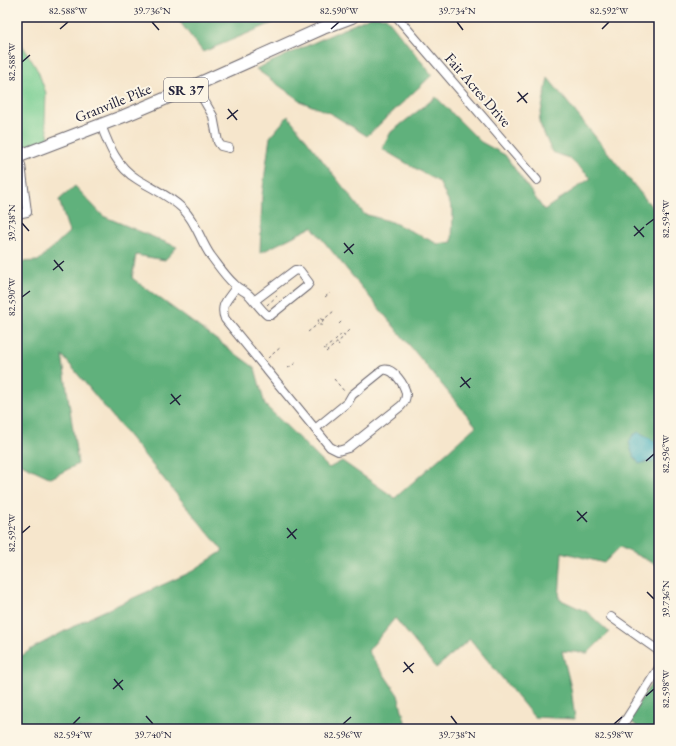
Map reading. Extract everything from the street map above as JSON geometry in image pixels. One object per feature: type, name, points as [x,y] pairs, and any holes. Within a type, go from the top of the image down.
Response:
[{"type":"highway","name":"Granville Pike","points":[[17,157],[101,125],[322,28],[352,17]]},
{"type":"street","name":"Fair Acres Drive","points":[[397,17],[537,180]]},
{"type":"street","points":[[195,85],[214,116],[218,142],[221,146],[229,148]]},
{"type":"street","points":[[101,125],[110,149],[117,160],[136,179],[168,196],[183,209],[194,223],[211,255],[236,287],[246,292],[265,314],[270,316],[308,286],[308,281],[300,271],[295,270],[254,301]]},
{"type":"street","points":[[17,157],[21,165],[20,196],[27,212],[17,214]]},
{"type":"street","points":[[236,287],[224,305],[223,309],[225,319],[315,429],[332,449],[338,451],[345,450],[402,405],[406,395],[404,387],[393,372],[387,369],[381,371],[352,395],[348,402],[315,429]]},
{"type":"street","points":[[611,617],[659,651]]},
{"type":"street","points":[[631,729],[622,726],[659,668]]},
{"type":"path","points":[[17,219],[19,233]]},
{"type":"path","points":[[325,297],[330,293]]},
{"type":"path","points":[[265,306],[277,296]]},
{"type":"path","points":[[308,332],[318,324],[322,325],[323,320],[334,311]]},
{"type":"path","points":[[318,324],[318,318],[323,320]]},
{"type":"path","points":[[339,324],[342,321]]},
{"type":"path","points":[[326,352],[345,336],[344,335],[349,330]]},
{"type":"path","points":[[339,345],[335,340],[343,333],[344,335]]},
{"type":"path","points":[[324,349],[332,342],[334,345]]},
{"type":"path","points":[[265,361],[282,347]]},
{"type":"path","points":[[288,368],[297,362]]},
{"type":"path","points":[[334,380],[346,394]]},
{"type":"green space","points":[[176,17],[287,17],[203,52]]},
{"type":"green space","points":[[370,17],[386,17],[432,75],[367,136],[330,113],[302,102],[256,69]]},
{"type":"green space","points":[[17,24],[21,26],[21,43],[38,71],[46,93],[45,122],[49,138],[21,148],[17,144]]},
{"type":"green space","points":[[548,78],[659,216],[659,566],[620,547],[604,563],[562,552],[559,599],[587,612],[609,632],[588,653],[562,651],[571,688],[575,719],[534,717],[470,639],[436,668],[395,618],[368,651],[398,695],[407,729],[17,729],[17,659],[33,648],[93,616],[189,573],[223,551],[62,355],[78,464],[51,478],[17,462],[17,310],[19,309],[17,307],[17,262],[38,261],[69,232],[59,200],[75,186],[103,216],[177,247],[165,260],[136,255],[132,278],[255,368],[265,405],[329,468],[342,461],[395,498],[476,426],[312,227],[260,253],[262,195],[270,137],[288,116],[364,214],[392,222],[438,244],[452,242],[453,210],[439,182],[382,149],[391,132],[436,97],[481,142],[505,155],[544,210],[591,178],[569,158],[552,152],[539,122]]},
{"type":"green space","points":[[659,672],[659,729],[640,729],[628,719]]},
{"type":"water","points":[[639,432],[653,440],[659,447],[657,458],[652,463],[647,462],[639,464],[632,453],[629,442],[633,435]]}]
